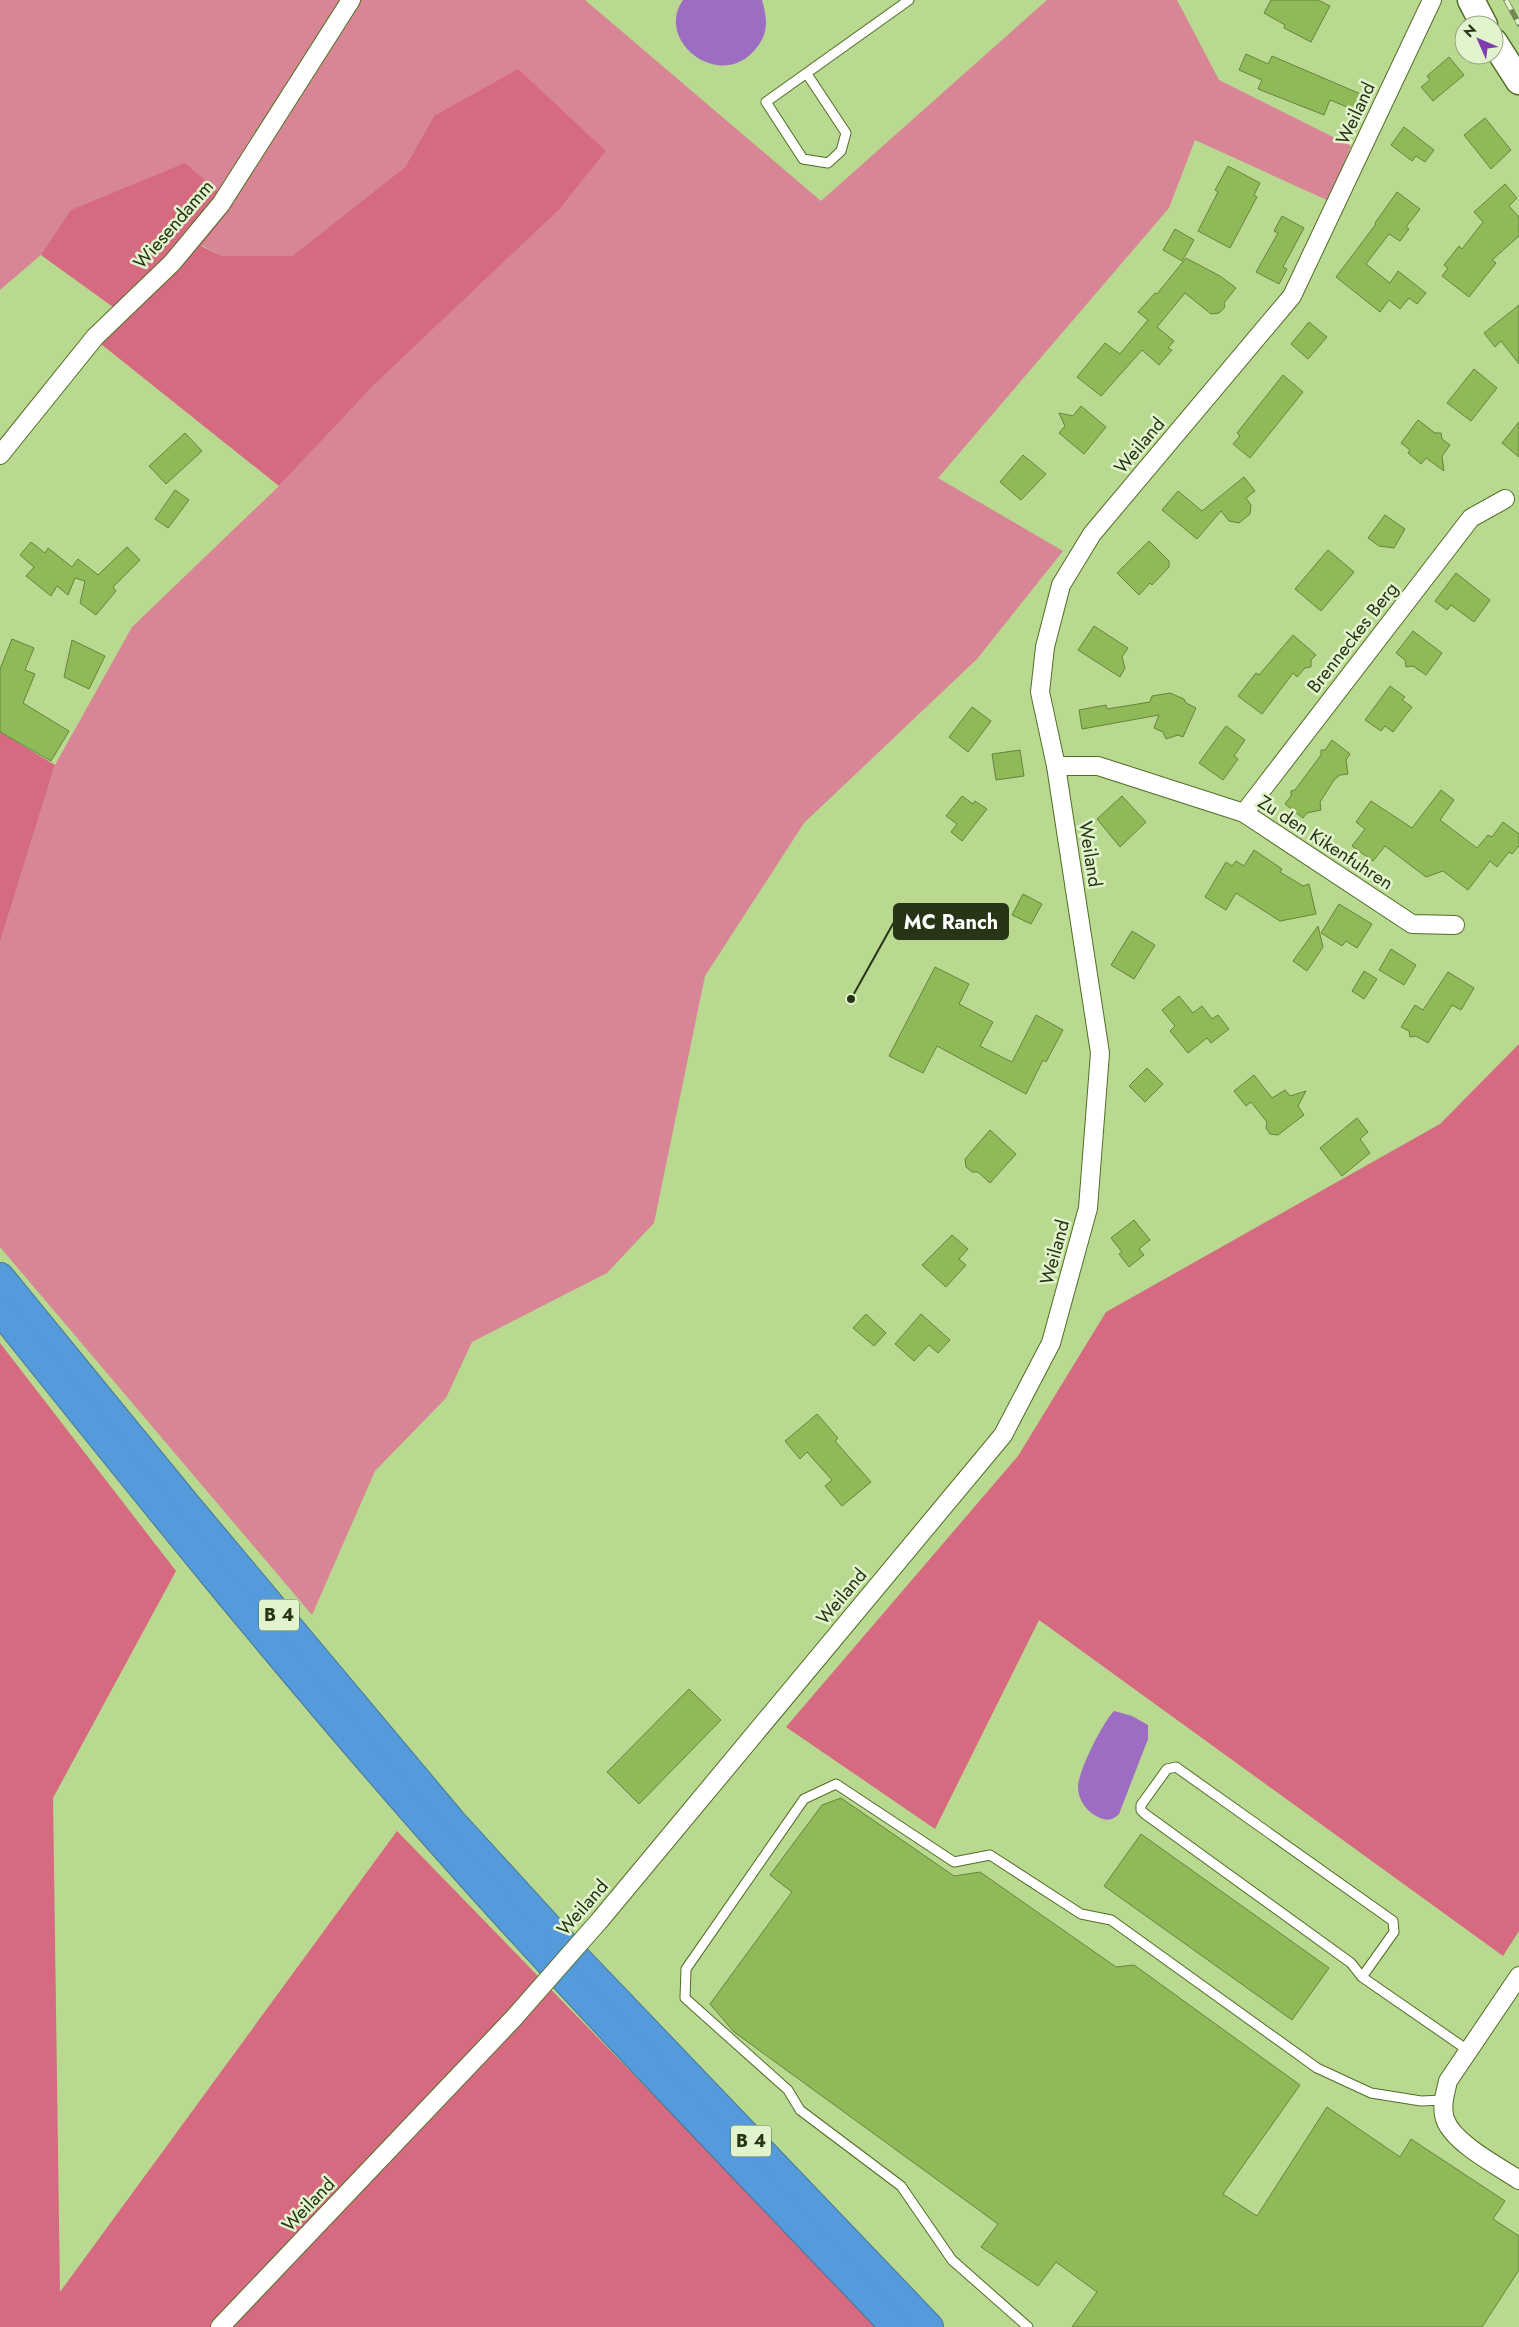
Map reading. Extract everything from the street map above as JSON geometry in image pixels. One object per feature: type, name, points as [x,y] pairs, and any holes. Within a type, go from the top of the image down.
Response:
[{"type":"highway","name":"B 4","points":[[0,1277],[188,1507],[452,1822],[578,1960],[929,2327]]},
{"type":"highway","name":"B 4","points":[[0,1310],[169,1521],[437,1837],[563,1978],[895,2327]]},
{"type":"street","name":"Wiesendamm","points":[[0,455],[95,337],[172,263],[221,204],[352,0]]},
{"type":"street","points":[[1471,0],[1479,15]]},
{"type":"street","name":"Weiland","points":[[220,2327],[512,2020],[600,1920],[1003,1435],[1051,1343],[1088,1208],[1100,1053],[1056,766],[1040,692],[1045,648],[1061,585],[1092,534],[1292,296],[1428,1]]},
{"type":"street","points":[[1504,58],[1519,81]]},
{"type":"street","name":"Brenneckes Berg","points":[[1244,813],[1471,518],[1505,500]]},
{"type":"street","name":"Zu den Kikenfuhren","points":[[1056,766],[1098,766],[1244,813],[1412,924],[1455,925]]},
{"type":"street","points":[[1519,1976],[1448,2081],[1443,2100],[1445,2120],[1457,2138],[1519,2180]]},
{"type":"lane","points":[[807,74],[846,133],[840,151],[828,163],[803,159],[766,102],[909,0]]},
{"type":"lane","points":[[1362,1977],[1394,1932],[1393,1921],[1176,1767],[1167,1769],[1141,1805],[1141,1810],[1351,1963],[1362,1977],[1469,2051]]},
{"type":"lane","points":[[1028,2327],[952,2260],[901,2186],[800,2110],[788,2090],[685,1998],[686,1968],[804,1799],[836,1784],[954,1862],[990,1855],[1081,1914],[1111,1920],[1317,2068],[1371,2094],[1421,2101],[1443,2100]]},
{"type":"shaded area","points":[[0,0],[585,0],[821,201],[1047,0],[1177,0],[1219,80],[1351,146],[1329,201],[1195,140],[1169,208],[938,478],[1063,551],[977,659],[804,823],[705,976],[654,1223],[607,1273],[472,1342],[446,1398],[375,1471],[312,1615],[0,1247],[0,942],[55,765],[132,627],[279,486],[374,385],[559,210],[606,151],[434,116],[405,167],[292,256],[222,256],[201,245],[232,205],[42,254],[0,290]]},
{"type":"shaded area","points":[[683,0],[762,0],[766,28],[762,40],[752,53],[738,63],[722,66],[707,63],[694,55],[683,44],[677,30],[676,15]]},
{"type":"shaded area","points":[[518,69],[606,151],[559,210],[374,385],[279,486],[101,344],[113,307],[41,255],[71,210],[185,163],[233,205],[201,246],[222,256],[292,256],[405,167],[434,116]]},
{"type":"shaded area","points":[[0,732],[55,765],[0,942]]},
{"type":"shaded area","points":[[1519,1044],[1519,1931],[1503,1956],[1039,1620],[935,1829],[786,1727],[1018,1456],[1106,1312],[1440,1124]]},
{"type":"shaded area","points":[[0,1343],[176,1571],[53,1798],[60,2292],[397,1831],[879,2327],[0,2327]]},
{"type":"shaded area","points":[[1114,1711],[1132,1716],[1148,1725],[1148,1739],[1119,1814],[1107,1820],[1094,1815],[1087,1809],[1081,1801],[1078,1787],[1082,1770],[1092,1747]]},
{"type":"building","points":[[1271,0],[1318,0],[1330,6],[1311,42],[1284,28],[1285,25],[1264,13]]},
{"type":"building","points":[[1246,54],[1268,64],[1272,56],[1363,95],[1357,111],[1330,100],[1324,115],[1258,89],[1262,80],[1239,70]]},
{"type":"building","points":[[1449,57],[1464,75],[1433,101],[1421,87],[1430,80],[1427,76]]},
{"type":"building","points":[[1485,118],[1511,150],[1491,169],[1464,135]]},
{"type":"building","points":[[1404,127],[1434,150],[1425,162],[1416,156],[1412,161],[1391,145]]},
{"type":"building","points":[[1228,166],[1260,183],[1254,195],[1257,197],[1230,248],[1198,231],[1218,192],[1215,190]]},
{"type":"building","points":[[1505,184],[1517,198],[1509,206],[1519,217],[1519,236],[1492,260],[1496,263],[1469,297],[1442,276],[1448,268],[1444,265],[1459,246],[1462,249],[1483,222],[1474,212]]},
{"type":"building","points":[[1397,192],[1420,209],[1406,227],[1409,229],[1400,241],[1389,234],[1366,264],[1390,283],[1398,271],[1426,293],[1417,304],[1409,298],[1400,309],[1389,300],[1380,312],[1336,277],[1376,224]]},
{"type":"building","points":[[1282,216],[1304,228],[1283,267],[1287,269],[1279,284],[1256,272],[1278,233],[1274,231]]},
{"type":"building","points":[[1175,229],[1194,240],[1182,261],[1163,250]]},
{"type":"building","points":[[1186,258],[1220,276],[1236,288],[1224,303],[1225,307],[1219,313],[1211,314],[1185,293],[1157,327],[1174,341],[1168,348],[1172,350],[1159,365],[1142,350],[1101,396],[1077,377],[1105,343],[1120,354],[1148,320],[1138,312],[1155,293],[1157,294]]},
{"type":"building","points":[[1519,305],[1519,364],[1501,341],[1495,347],[1484,333]]},
{"type":"building","points":[[1309,322],[1327,337],[1308,359],[1291,344]]},
{"type":"building","points":[[1474,369],[1497,388],[1471,421],[1447,403]]},
{"type":"building","points":[[1283,375],[1303,392],[1250,458],[1233,444],[1240,436],[1237,433]]},
{"type":"building","points":[[1081,406],[1106,427],[1084,454],[1059,433],[1065,426],[1059,413],[1073,416]]},
{"type":"building","points":[[1418,420],[1435,433],[1441,433],[1442,439],[1450,445],[1442,456],[1444,471],[1426,458],[1421,464],[1408,453],[1410,450],[1401,443]]},
{"type":"building","points":[[1519,422],[1519,457],[1502,443]]},
{"type":"building","points":[[185,433],[202,451],[166,484],[149,466]]},
{"type":"building","points":[[1023,455],[1046,474],[1021,500],[1000,482]]},
{"type":"building","points":[[1244,477],[1255,491],[1246,498],[1251,505],[1250,514],[1239,523],[1229,521],[1221,511],[1197,539],[1162,510],[1178,491],[1202,511]]},
{"type":"building","points":[[175,490],[189,500],[168,528],[155,519]]},
{"type":"building","points":[[1385,515],[1405,529],[1394,548],[1379,546],[1368,538]]},
{"type":"building","points":[[1149,541],[1169,561],[1169,567],[1152,585],[1150,583],[1139,595],[1117,573]]},
{"type":"building","points":[[31,542],[45,553],[48,548],[72,567],[78,559],[98,575],[127,547],[140,560],[113,587],[116,591],[96,615],[80,603],[85,581],[75,578],[68,595],[57,586],[51,596],[26,576],[34,567],[20,555]]},
{"type":"building","points":[[1328,550],[1354,572],[1321,611],[1295,589]]},
{"type":"building","points":[[1456,573],[1490,600],[1474,622],[1451,605],[1447,610],[1435,601]]},
{"type":"building","points":[[1094,626],[1128,648],[1122,657],[1125,668],[1120,677],[1078,650]]},
{"type":"building","points":[[1413,631],[1442,653],[1426,675],[1413,666],[1406,667],[1405,660],[1396,653]]},
{"type":"building","points":[[1293,635],[1316,655],[1311,660],[1311,667],[1305,668],[1297,677],[1293,673],[1262,714],[1238,696],[1256,673],[1259,675]]},
{"type":"building","points":[[12,639],[34,648],[25,670],[35,674],[23,703],[69,731],[51,761],[0,732],[0,669]]},
{"type":"building","points":[[72,640],[105,656],[89,689],[64,677]]},
{"type":"building","points":[[1390,686],[1405,697],[1402,700],[1412,707],[1393,732],[1385,726],[1381,731],[1365,720]]},
{"type":"building","points":[[1170,693],[1184,699],[1186,703],[1196,708],[1183,737],[1178,735],[1166,739],[1163,732],[1154,728],[1159,715],[1082,729],[1079,710],[1106,705],[1107,709],[1150,702],[1152,696]]},
{"type":"building","points":[[972,707],[991,721],[968,752],[949,737]]},
{"type":"building","points":[[1226,726],[1245,740],[1234,756],[1238,759],[1223,780],[1199,763]]},
{"type":"building","points":[[1332,740],[1350,754],[1346,760],[1348,774],[1340,775],[1334,780],[1320,802],[1321,810],[1307,813],[1303,818],[1285,804],[1291,796],[1291,791],[1295,790],[1321,755],[1321,750],[1325,750]]},
{"type":"building","points":[[1020,750],[1024,776],[996,780],[992,754]]},
{"type":"building","points":[[1441,790],[1454,800],[1440,820],[1477,848],[1488,835],[1492,837],[1503,822],[1519,834],[1519,846],[1512,854],[1509,852],[1497,867],[1490,861],[1468,890],[1443,871],[1426,877],[1385,846],[1373,861],[1352,846],[1365,829],[1356,822],[1371,801],[1412,828]]},
{"type":"building","points":[[962,796],[973,804],[975,801],[987,809],[962,841],[951,832],[957,824],[946,816]]},
{"type":"building","points":[[1122,796],[1146,822],[1120,847],[1097,819]]},
{"type":"building","points":[[1254,850],[1282,869],[1280,872],[1303,886],[1309,884],[1316,914],[1280,921],[1236,893],[1226,910],[1205,897],[1226,862],[1232,866],[1236,861],[1244,866]]},
{"type":"building","points":[[1023,894],[1042,904],[1031,924],[1012,915]]},
{"type":"building","points":[[1339,904],[1372,924],[1357,948],[1346,941],[1342,946],[1321,933]]},
{"type":"building","points":[[1318,926],[1323,947],[1307,971],[1293,961]]},
{"type":"building","points":[[1132,931],[1155,945],[1134,979],[1111,965]]},
{"type":"building","points":[[1391,949],[1416,965],[1404,985],[1379,970]]},
{"type":"building","points":[[935,967],[969,984],[959,1004],[993,1022],[980,1046],[1012,1062],[1036,1015],[1063,1030],[1046,1062],[1043,1060],[1026,1094],[937,1046],[923,1073],[889,1056]]},
{"type":"building","points":[[1364,971],[1377,979],[1364,999],[1352,991]]},
{"type":"building","points":[[1448,972],[1474,988],[1461,1010],[1452,1005],[1428,1043],[1416,1036],[1410,1037],[1409,1031],[1401,1027],[1415,1005],[1423,1010]]},
{"type":"building","points":[[1179,996],[1193,1013],[1202,1006],[1212,1019],[1218,1015],[1229,1029],[1211,1043],[1207,1038],[1188,1053],[1170,1031],[1175,1026],[1162,1010]]},
{"type":"building","points":[[1147,1068],[1163,1084],[1145,1102],[1129,1086]]},
{"type":"building","points":[[1254,1075],[1272,1098],[1285,1090],[1290,1096],[1306,1091],[1298,1106],[1304,1115],[1278,1135],[1270,1134],[1266,1128],[1267,1122],[1251,1102],[1246,1106],[1234,1091]]},
{"type":"building","points":[[1357,1118],[1368,1132],[1360,1139],[1370,1153],[1342,1176],[1320,1148]]},
{"type":"building","points":[[990,1130],[1016,1154],[990,1183],[978,1172],[972,1172],[966,1167],[965,1159]]},
{"type":"building","points":[[1134,1220],[1150,1240],[1139,1249],[1144,1255],[1129,1267],[1119,1254],[1122,1252],[1111,1238]]},
{"type":"building","points":[[952,1235],[968,1249],[959,1259],[966,1265],[946,1287],[922,1265]]},
{"type":"building","points":[[866,1314],[886,1333],[874,1346],[853,1328]]},
{"type":"building","points":[[921,1314],[950,1340],[938,1353],[929,1345],[914,1361],[895,1344]]},
{"type":"building","points":[[817,1414],[838,1438],[835,1441],[871,1482],[842,1506],[825,1486],[832,1480],[807,1452],[800,1459],[785,1441]]},
{"type":"building","points":[[689,1689],[721,1720],[639,1804],[607,1772]]},
{"type":"building","points":[[841,1798],[954,1876],[980,1872],[1116,1967],[1134,1965],[1300,2085],[1223,2194],[1257,2216],[1327,2107],[1400,2157],[1411,2139],[1505,2201],[1493,2219],[1519,2236],[1519,2270],[1482,2327],[1072,2327],[1097,2292],[1056,2262],[1038,2286],[981,2247],[998,2224],[734,2032],[710,2004],[792,1892],[770,1875],[822,1805]]},
{"type":"building","points":[[1141,1834],[1329,1968],[1292,2020],[1104,1886]]},
{"type":"railway","points":[[1506,0],[1519,24]]},
{"type":"place","name":"MC Ranch","points":[[851,999]]}]
